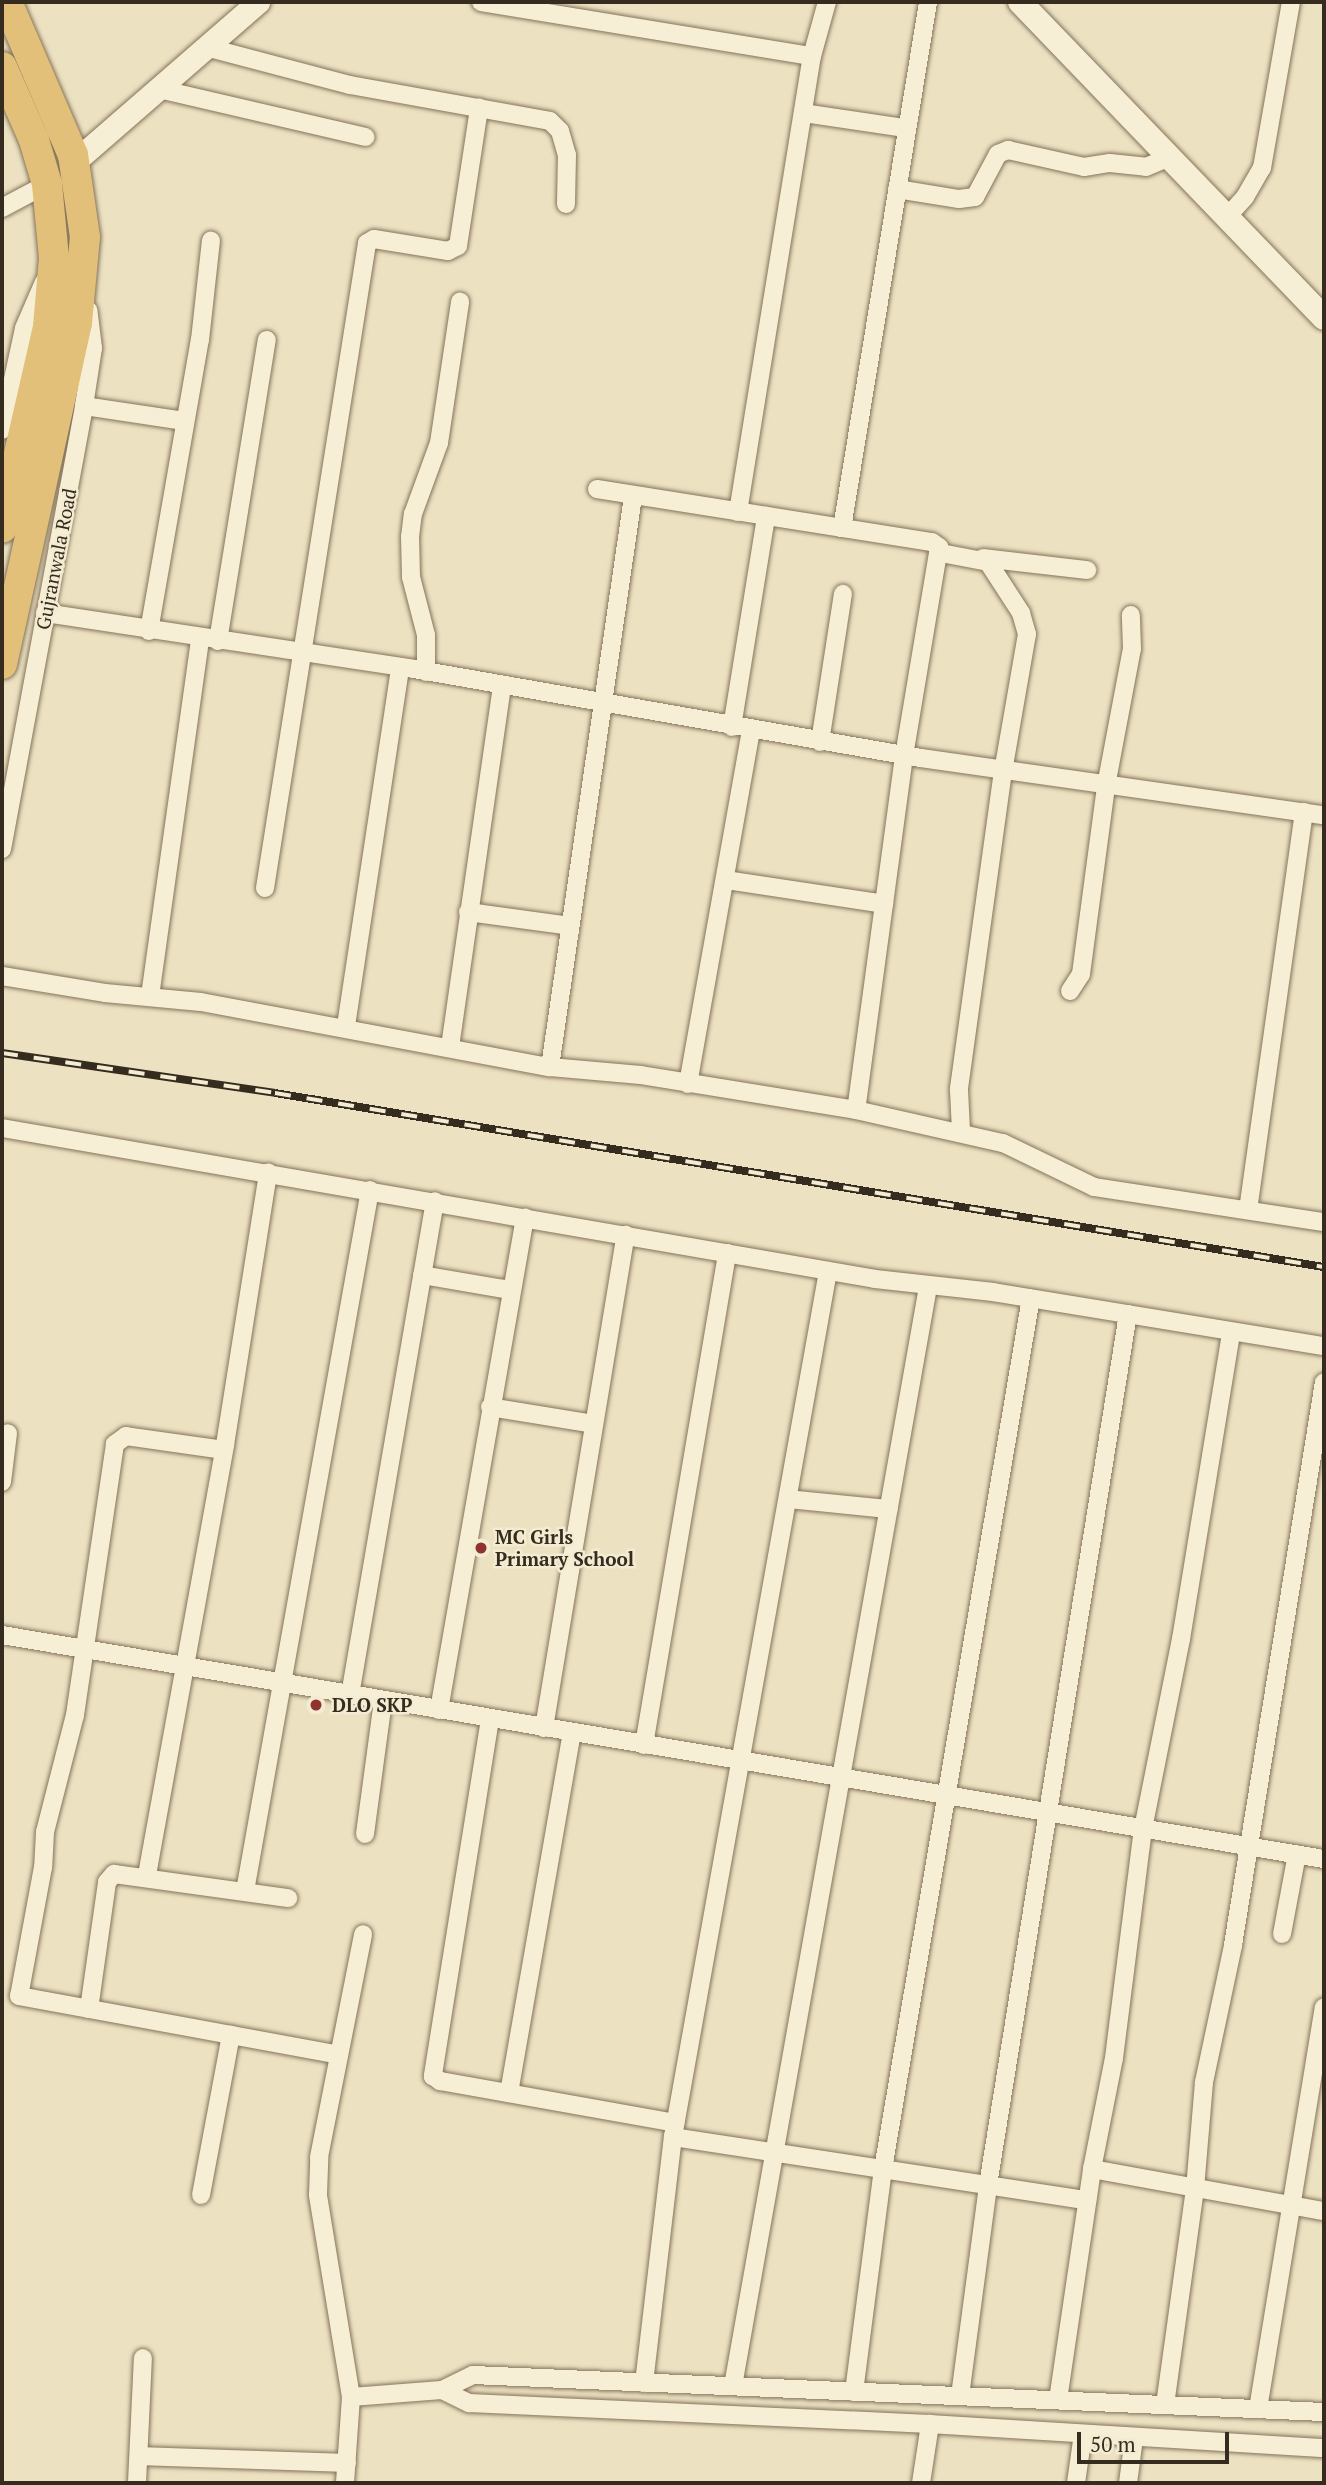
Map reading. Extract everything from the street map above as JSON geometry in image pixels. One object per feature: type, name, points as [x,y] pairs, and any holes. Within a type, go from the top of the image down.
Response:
[{"type":"highway","name":"Gujranwala Road","points":[[2,664],[77,323],[85,237],[74,162],[7,2]]},
{"type":"highway","points":[[2,528],[48,327],[54,258],[47,184],[4,79]]},
{"type":"main road","points":[[1020,2],[1323,313]]},
{"type":"street","points":[[74,162],[258,2]]},
{"type":"street","points":[[481,2],[812,56]]},
{"type":"street","points":[[738,512],[812,56],[827,2]]},
{"type":"street","points":[[842,528],[905,128],[928,2]]},
{"type":"street","points":[[1227,217],[1245,197],[1262,168],[1291,2]]},
{"type":"street","points":[[206,47],[350,85],[557,125],[567,155],[566,204]]},
{"type":"street","points":[[159,89],[366,137]]},
{"type":"street","points":[[265,888],[367,243],[374,239],[448,251],[458,246],[479,108]]},
{"type":"street","points":[[803,113],[905,128]]},
{"type":"street","points":[[897,190],[959,199],[975,197],[998,154],[1008,150],[1084,167],[1110,163],[1146,167],[1169,157]]},
{"type":"street","points":[[2,208],[47,184]]},
{"type":"street","points":[[149,631],[211,241]]},
{"type":"street","points":[[2,430],[24,328],[54,258]]},
{"type":"street","name":"Gujranwala Road","points":[[2,849],[93,348],[83,268]]},
{"type":"street","points":[[426,671],[426,635],[411,577],[410,537],[413,514],[437,451],[460,302]]},
{"type":"street","points":[[150,996],[209,639],[267,340]]},
{"type":"street","points":[[84,406],[184,421]]},
{"type":"street","points":[[597,489],[633,497],[932,542],[941,553],[1087,570]]},
{"type":"street","points":[[550,1068],[633,497]]},
{"type":"street","points":[[732,727],[766,516]]},
{"type":"street","points":[[856,1110],[904,756],[941,553]]},
{"type":"street","points":[[961,1131],[958,1090],[1003,771],[1027,626],[984,558]]},
{"type":"street","points":[[820,742],[843,594]]},
{"type":"street","points":[[46,613],[149,631],[426,671],[904,756],[1324,815]]},
{"type":"street","points":[[1070,991],[1081,974],[1106,786],[1132,649],[1131,615]]},
{"type":"street","points":[[346,1027],[400,667]]},
{"type":"street","points":[[450,1048],[502,685]]},
{"type":"street","points":[[688,1084],[751,730]]},
{"type":"street","points":[[1248,1210],[1304,812]]},
{"type":"street","points":[[726,880],[884,904]]},
{"type":"street","points":[[468,912],[570,926]]},
{"type":"street","points":[[2,976],[346,1027],[550,1068],[615,1072],[856,1110],[961,1131],[1003,1143],[1094,1188],[1324,1222]]},
{"type":"street","points":[[2,1128],[828,1271],[928,1287],[1031,1298],[1324,1346]]},
{"type":"street","points":[[147,1875],[182,1667],[224,1450],[268,1172]]},
{"type":"street","points":[[245,1891],[370,1190]]},
{"type":"street","points":[[350,1695],[435,1201]]},
{"type":"street","points":[[439,1710],[510,1290],[525,1217]]},
{"type":"street","points":[[544,1728],[626,1235]]},
{"type":"street","points":[[644,1745],[727,1253]]},
{"type":"street","points":[[643,2382],[674,2130],[828,1271]]},
{"type":"street","points":[[422,1275],[510,1290]]},
{"type":"street","points":[[733,2386],[928,1287]]},
{"type":"street","points":[[854,2392],[883,2169],[1031,1298]]},
{"type":"street","points":[[960,2396],[988,2185],[1128,1314]]},
{"type":"street","points":[[1058,2400],[1092,2169],[1114,2058],[1143,1829],[1181,1639],[1231,1332]]},
{"type":"street","points":[[1165,2405],[1195,2189],[1204,2082],[1233,1945],[1246,1847],[1324,1382]]},
{"type":"street","points":[[490,1407],[594,1424]]},
{"type":"street","points":[[2,1482],[8,1433]]},
{"type":"street","points":[[224,1450],[131,1437],[117,1441],[75,1715],[45,1832],[37,1905],[19,1996],[339,2055]]},
{"type":"street","points":[[788,1499],[889,1509]]},
{"type":"street","points":[[2,1635],[1246,1847],[1324,1858]]},
{"type":"street","points":[[365,1834],[383,1700]]},
{"type":"street","points":[[490,1719],[432,2072],[440,2081],[509,2093],[774,2153],[1087,2200]]},
{"type":"street","points":[[509,2093],[572,1733]]},
{"type":"street","points":[[1282,1934],[1297,1854]]},
{"type":"street","points":[[89,2009],[109,1878],[118,1873],[147,1875],[288,1898]]},
{"type":"street","points":[[345,2483],[351,2398],[318,2195],[319,2157],[363,1934]]},
{"type":"street","points":[[1258,2409],[1289,2205],[1324,2007]]},
{"type":"street","points":[[201,2195],[231,2035]]},
{"type":"street","points":[[1092,2169],[1324,2210]]},
{"type":"street","points":[[137,2483],[143,2358]]},
{"type":"street","points":[[351,2398],[442,2390],[472,2375],[1324,2412]]},
{"type":"street","points":[[442,2390],[469,2403],[930,2424],[1324,2448]]},
{"type":"street","points":[[921,2483],[930,2424]]},
{"type":"street","points":[[1076,2483],[1083,2434]]},
{"type":"street","points":[[1128,2483],[1134,2438]]},
{"type":"street","points":[[139,2456],[347,2463]]},
{"type":"railway","points":[[2,1053],[275,1093],[1324,1267]]},
{"type":"place","name":"MC Girls Primary School","points":[[481,1548]]},
{"type":"place","name":"DLO SKP","points":[[316,1705]]}]
